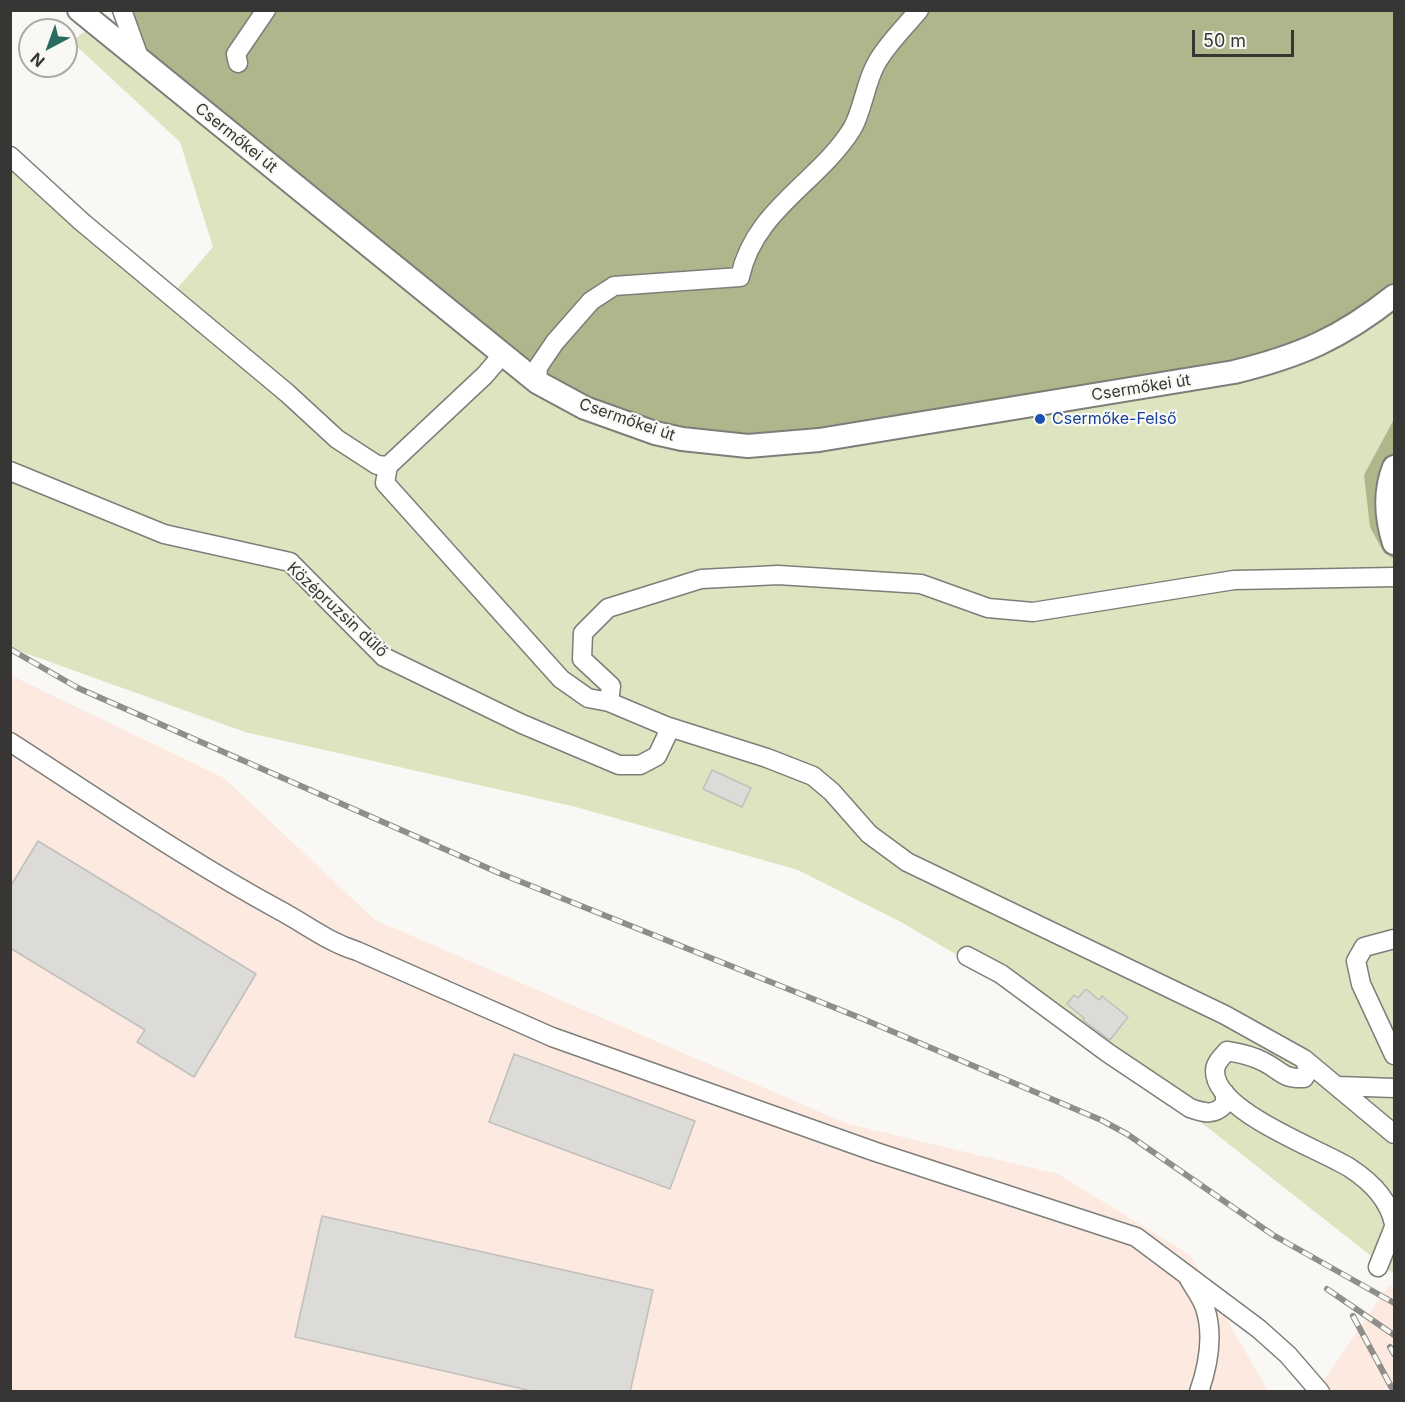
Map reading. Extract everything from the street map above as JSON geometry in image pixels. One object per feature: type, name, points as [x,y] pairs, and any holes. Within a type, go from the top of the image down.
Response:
[{"type":"main road","name":"Csermőkei út","points":[[79,10],[537,382],[585,408],[655,433],[713,444],[778,445],[1007,410],[1244,370],[1295,356],[1344,333],[1395,296]]},
{"type":"main road","points":[[1395,467],[1390,477],[1387,501],[1388,519],[1395,543]]},
{"type":"street","points":[[122,10],[140,60]]},
{"type":"street","points":[[238,63],[236,54],[266,10]]},
{"type":"street","points":[[537,382],[538,367],[555,342],[591,301],[614,286],[740,277],[744,257],[780,204],[811,178],[852,128],[876,63],[919,10]]},
{"type":"street","points":[[10,156],[82,222],[287,393],[337,439],[377,465],[388,466]]},
{"type":"street","points":[[502,355],[485,375],[388,466],[385,483],[544,663],[588,698],[609,702],[666,726],[767,758],[813,776],[832,792],[869,834],[907,862],[1225,1015],[1304,1059],[1395,1134]]},
{"type":"street","name":"Középruzsin dűlő","points":[[10,471],[164,534],[290,562],[384,657],[522,724],[619,765],[640,765],[657,756],[667,735],[666,726]]},
{"type":"street","points":[[609,702],[610,686],[582,659],[583,633],[608,608],[701,579],[778,575],[921,584],[988,608],[1033,612],[1234,580],[1395,577]]},
{"type":"street","points":[[10,742],[215,875],[295,918],[334,944],[357,951],[552,1037],[712,1096],[1000,1194],[1136,1237],[1259,1329],[1288,1355],[1320,1392]]},
{"type":"street","points":[[1395,939],[1364,946],[1356,960],[1361,984],[1395,1055]]},
{"type":"street","points":[[967,956],[1001,974],[1108,1053],[1190,1108],[1205,1114],[1219,1111],[1225,1104],[1225,1093]]},
{"type":"street","points":[[1304,1059],[1309,1070],[1304,1078],[1294,1078],[1285,1077],[1267,1063],[1251,1056],[1227,1051],[1216,1065],[1215,1073],[1225,1093],[1240,1109],[1350,1168],[1373,1186],[1391,1209],[1395,1225],[1378,1267]]},
{"type":"street","points":[[1338,1086],[1395,1088]]},
{"type":"street","points":[[1184,1272],[1205,1307],[1209,1332],[1207,1362],[1198,1392]]},
{"type":"shaded area","points":[[10,675],[224,778],[375,920],[848,1124],[1058,1174],[1190,1255],[1268,1391],[11,1391]]},
{"type":"shaded area","points":[[1389,1285],[1394,1289],[1394,1391],[1316,1392]]},
{"type":"green space","points":[[122,11],[1394,11],[1394,296],[1234,372],[713,444],[585,408],[140,60]]},
{"type":"green space","points":[[94,23],[1394,296],[1394,419],[1364,476],[1384,553],[1394,559],[1394,1274],[1184,1109],[1001,981],[901,922],[798,870],[576,807],[245,732],[11,648],[10,167],[169,298],[213,247],[180,142],[78,48],[78,37]]},
{"type":"green space","points":[[1394,419],[1394,559],[1384,553],[1370,527],[1364,475]]},
{"type":"building","points":[[712,770],[751,788],[742,807],[703,789]]},
{"type":"building","points":[[38,841],[256,974],[194,1077],[137,1042],[145,1030],[10,948],[10,887]]},
{"type":"building","points":[[1086,989],[1099,1000],[1102,996],[1128,1017],[1110,1040],[1083,1020],[1084,1018],[1067,1004],[1074,995],[1078,998]]},
{"type":"building","points":[[514,1054],[695,1121],[670,1189],[489,1122]]},
{"type":"building","points":[[322,1216],[653,1290],[630,1392],[536,1392],[295,1337]]},
{"type":"railway","points":[[10,649],[78,688],[499,873],[863,1019],[1101,1120],[1127,1134],[1273,1235],[1394,1303]]},
{"type":"railway","points":[[1327,1289],[1394,1335]]},
{"type":"railway","points":[[1353,1316],[1394,1392]]},
{"type":"railway","points":[[1390,1347],[1394,1354]]},
{"type":"place","name":"Csermőke-Felső","points":[[1040,419]]}]
